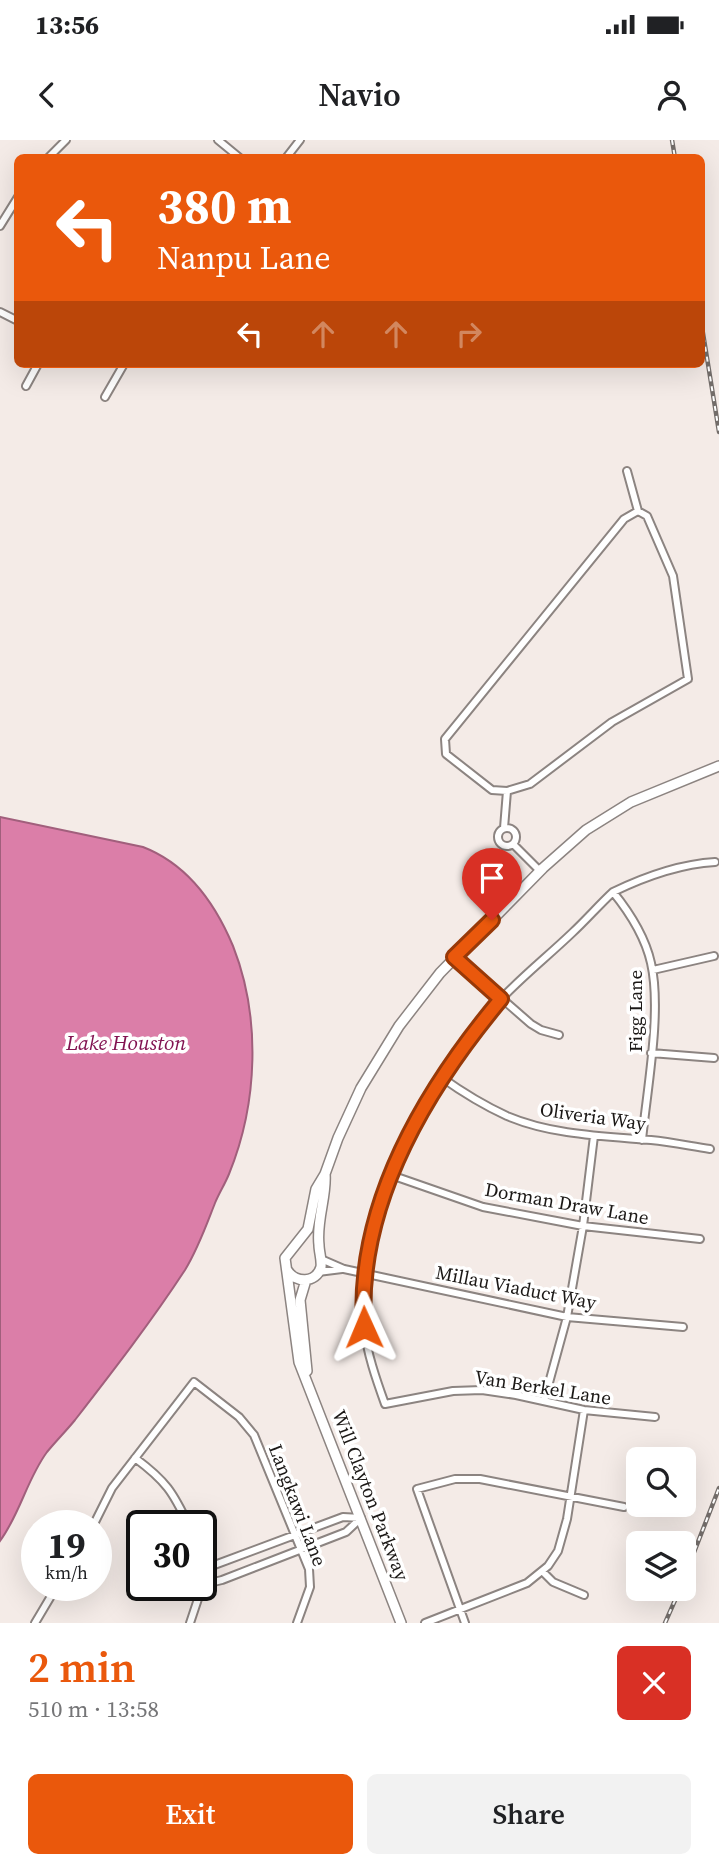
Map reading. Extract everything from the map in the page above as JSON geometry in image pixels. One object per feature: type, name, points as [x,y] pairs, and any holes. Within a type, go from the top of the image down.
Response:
[{"type":"street","points":[[52,154],[66,140]]},
{"type":"street","points":[[218,140],[235,154]]},
{"type":"street","points":[[289,154],[300,140]]},
{"type":"street","points":[[0,226],[14,207]]},
{"type":"street","points":[[26,386],[36,368]]},
{"type":"street","points":[[105,397],[122,368]]},
{"type":"street","points":[[627,471],[638,511],[647,516],[673,576],[688,679],[612,722],[530,784],[507,791],[492,790],[446,754],[445,739],[624,519],[638,511]]},
{"type":"street","points":[[325,1174],[319,1220],[321,1257],[318,1272],[306,1280],[293,1277],[286,1269],[285,1258],[308,1229],[316,1189],[325,1174],[349,1112],[381,1054],[421,996],[454,957],[565,848],[608,815],[631,802],[719,766]]},
{"type":"street","points":[[505,828],[514,833],[516,838],[513,844],[505,846],[499,843],[498,834],[505,828],[507,791]]},
{"type":"street","points":[[513,844],[540,871]]},
{"type":"street","points":[[365,1272],[371,1240],[391,1175],[418,1118],[441,1077],[501,999],[613,892],[694,863],[715,862]]},
{"type":"street","name":"Figg Lane","points":[[613,892],[636,924],[646,944],[653,970],[651,1053],[642,1140]]},
{"type":"street","points":[[653,970],[714,956]]},
{"type":"street","points":[[454,957],[531,1024],[559,1035]]},
{"type":"street","points":[[651,1053],[714,1058]]},
{"type":"street","name":"Oliveria Way","points":[[441,1077],[472,1099],[539,1126],[594,1136],[710,1149]]},
{"type":"street","points":[[544,1402],[566,1317],[583,1226],[594,1136]]},
{"type":"street","name":"Dorman Draw Lane","points":[[391,1175],[483,1207],[583,1226],[700,1239]]},
{"type":"street","points":[[295,1246],[309,1245],[321,1257]]},
{"type":"street","name":"Millau Viaduct Way","points":[[321,1257],[344,1269]]},
{"type":"street","name":"Will Clayton Parkway","points":[[286,1269],[299,1362],[401,1623]]},
{"type":"street","name":"Millau Viaduct Way","points":[[318,1272],[344,1269],[365,1272],[566,1317],[683,1327]]},
{"type":"street","name":"Van Berkel Lane","points":[[365,1272],[362,1301],[364,1327],[385,1404],[468,1390],[500,1392],[584,1410],[655,1417]]},
{"type":"street","name":"Will Clayton Parkway","points":[[306,1280],[300,1300],[307,1379]]},
{"type":"street","name":"Langkawi Lane","points":[[135,1458],[194,1382],[239,1417],[254,1435],[309,1569],[310,1587],[297,1623]]},
{"type":"street","points":[[425,1623],[527,1583],[543,1572],[558,1551],[584,1410]]},
{"type":"street","points":[[101,1510],[112,1488],[135,1458],[160,1477],[175,1495],[182,1510]]},
{"type":"street","points":[[465,1623],[416,1489],[455,1479],[480,1479],[624,1507]]},
{"type":"street","points":[[217,1564],[343,1517],[361,1518]]},
{"type":"street","points":[[217,1581],[346,1532],[361,1518]]},
{"type":"street","points":[[543,1572],[553,1582],[584,1595]]},
{"type":"street","points":[[35,1623],[48,1601]]},
{"type":"street","points":[[190,1623],[197,1601]]},
{"type":"water","name":"Lake Houston","points":[[0,817],[143,847],[159,854],[186,874],[218,915],[233,946],[248,1002],[252,1060],[246,1118],[239,1147],[190,1262],[118,1365],[40,1462],[13,1520],[0,1541]]},
{"type":"railway","points":[[672,140],[674,154]]},
{"type":"railway","points":[[705,346],[719,432]]},
{"type":"railway","points":[[696,1547],[719,1488]]},
{"type":"railway","points":[[665,1623],[675,1601]]},
{"type":"route","points":[[364,1327],[362,1301],[365,1272],[371,1240],[391,1175],[441,1077],[501,999],[454,957],[492,920]]}]
